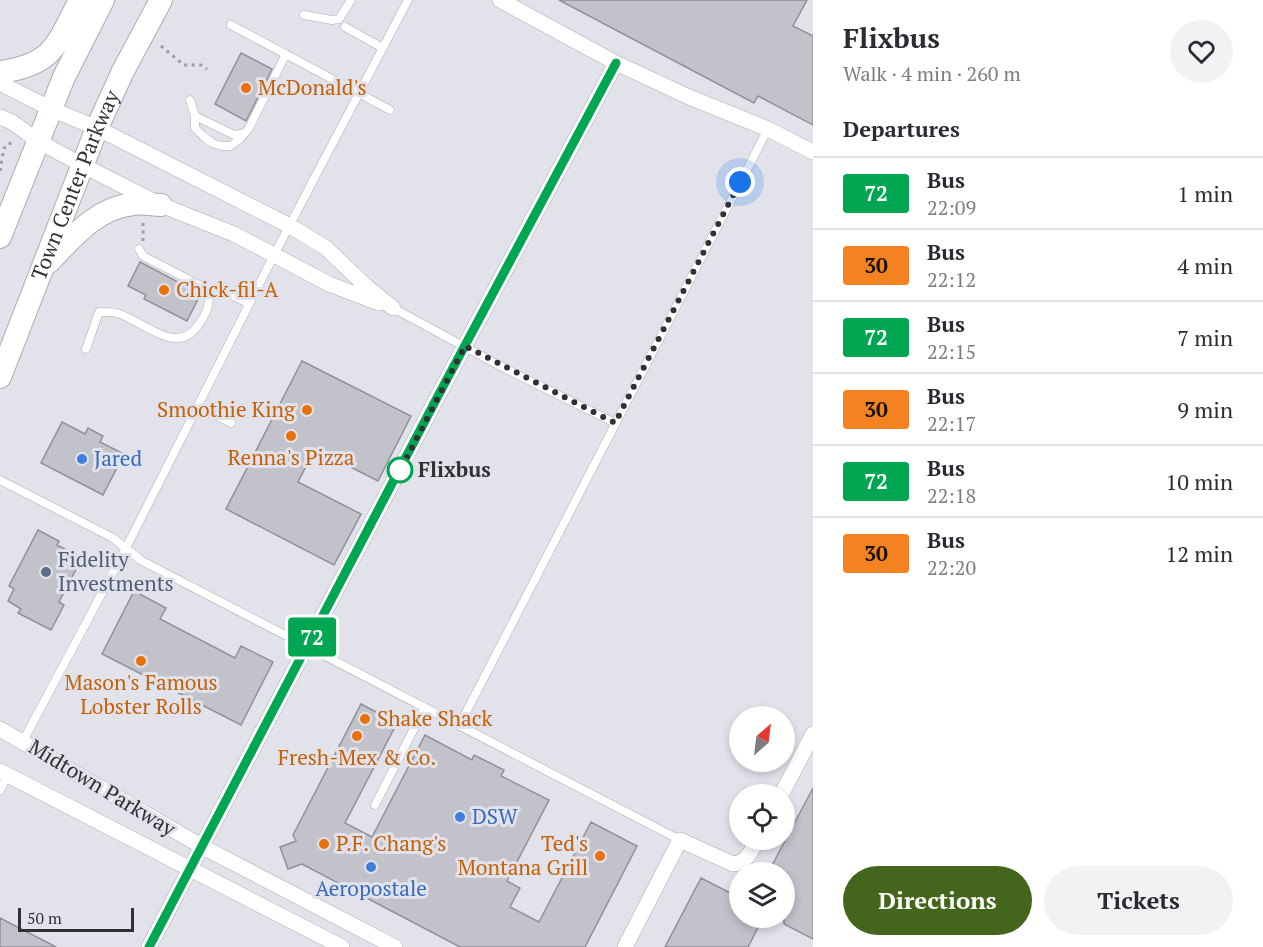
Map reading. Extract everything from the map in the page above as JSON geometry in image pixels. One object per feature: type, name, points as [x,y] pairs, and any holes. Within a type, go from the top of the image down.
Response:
[{"type":"main road","points":[[0,72],[37,63],[55,48],[80,0]]},
{"type":"main road","points":[[0,237],[64,77],[103,0]]},
{"type":"main road","name":"Town Center Parkway","points":[[0,377],[97,128],[123,71],[161,0]]},
{"type":"main road","points":[[42,269],[88,222],[112,209],[133,203],[152,212]]},
{"type":"street","points":[[500,0],[616,63],[689,97],[768,129],[813,152]]},
{"type":"street","points":[[149,947],[616,63]]},
{"type":"street","points":[[0,83],[51,109],[97,128],[290,226],[326,248],[367,288],[393,308]]},
{"type":"street","points":[[0,117],[82,165],[152,212],[234,234],[329,284],[393,308]]},
{"type":"street","name":"Midtown Parkway","points":[[0,729],[201,846],[395,947]]},
{"type":"street","points":[[787,784],[813,734]]},
{"type":"street","name":"Midtown Parkway","points":[[4,773],[342,947]]},
{"type":"street","points":[[625,947],[680,840],[734,864],[741,863],[751,850]]},
{"type":"lane","points":[[304,15],[339,19],[351,0]]},
{"type":"lane","points":[[23,741],[125,550],[249,303],[408,0]]},
{"type":"lane","points":[[231,25],[390,110]]},
{"type":"lane","points":[[345,27],[383,48]]},
{"type":"lane","points":[[190,100],[195,116],[195,128],[212,142],[230,146],[245,133],[286,54]]},
{"type":"lane","points":[[195,116],[234,135],[245,133]]},
{"type":"lane","points":[[459,726],[768,129]]},
{"type":"lane","points":[[86,349],[99,312],[117,314],[163,336],[176,339],[194,332],[200,324],[209,305],[204,287],[143,256],[139,249]]},
{"type":"lane","points":[[224,291],[249,303]]},
{"type":"lane","points":[[393,308],[615,423]]},
{"type":"lane","points":[[198,407],[231,423]]},
{"type":"lane","points":[[0,480],[113,538],[125,550],[142,561],[680,840]]},
{"type":"lane","points":[[375,805],[425,707]]},
{"type":"lane","points":[[0,790],[4,773]]},
{"type":"path","points":[[161,46],[184,65],[201,65],[207,69]]},
{"type":"path","points":[[0,171],[4,148],[9,146]]},
{"type":"path","points":[[139,249],[152,212]]},
{"type":"building","points":[[559,0],[807,0],[793,26],[813,36],[813,125],[758,96],[754,103]]},
{"type":"building","name":"McDonald's","points":[[241,53],[272,69],[246,121],[215,104]]},
{"type":"building","name":"Chick-fil-A","points":[[140,262],[199,293],[187,321],[144,299],[146,295],[128,286]]},
{"type":"building","points":[[302,361],[411,416],[378,481],[315,449],[298,482],[361,514],[334,565],[226,509]]},
{"type":"building","name":"Jared","points":[[62,422],[85,434],[88,428],[103,436],[100,442],[124,454],[103,495],[41,463]]},
{"type":"building","name":"Fidelity Investments","points":[[38,530],[59,541],[57,545],[82,558],[59,602],[64,605],[51,630],[18,613],[21,609],[8,601],[14,589],[9,586]]},
{"type":"building","points":[[134,591],[166,608],[160,619],[235,658],[241,646],[273,662],[241,725],[102,654]]},
{"type":"building","points":[[361,704],[397,723],[345,823],[372,837],[425,735],[472,760],[474,755],[504,770],[501,776],[549,800],[507,881],[520,888],[510,907],[539,922],[591,822],[637,846],[585,947],[460,947],[302,864],[288,869],[280,847],[296,841],[293,835]]},
{"type":"building","points":[[813,788],[813,939],[792,928],[795,928],[795,862],[774,862],[780,850],[795,850],[795,822]]},
{"type":"building","points":[[701,878],[729,892],[729,928],[758,928],[748,947],[665,947]]},
{"type":"building","points":[[0,918],[56,947],[0,947]]},
{"type":"bus line","name":"72","points":[[149,947],[439,394],[616,63]]},
{"type":"place","name":"McDonald's","points":[[246,88]]},
{"type":"place","name":"Chick-fil-A","points":[[164,290]]},
{"type":"place","name":"Smoothie King","points":[[307,410]]},
{"type":"place","name":"Renna's Pizza","points":[[291,436]]},
{"type":"place","name":"Jared","points":[[82,459]]},
{"type":"place","name":"Flixbus","points":[[400,470]]},
{"type":"place","name":"Fidelity Investments","points":[[46,572]]},
{"type":"place","name":"Mason's Famous Lobster Rolls","points":[[141,661]]},
{"type":"place","name":"Shake Shack","points":[[365,719]]},
{"type":"place","name":"Fresh-Mex & Co.","points":[[357,736]]},
{"type":"place","name":"DSW","points":[[460,817]]},
{"type":"place","name":"P.F. Chang's","points":[[324,844]]},
{"type":"place","name":"Ted's Montana Grill","points":[[600,856]]},
{"type":"place","name":"Aeropostale","points":[[371,867]]},
{"type":"route","points":[[400,470],[396,478],[465,346],[615,423],[740,182]]}]
